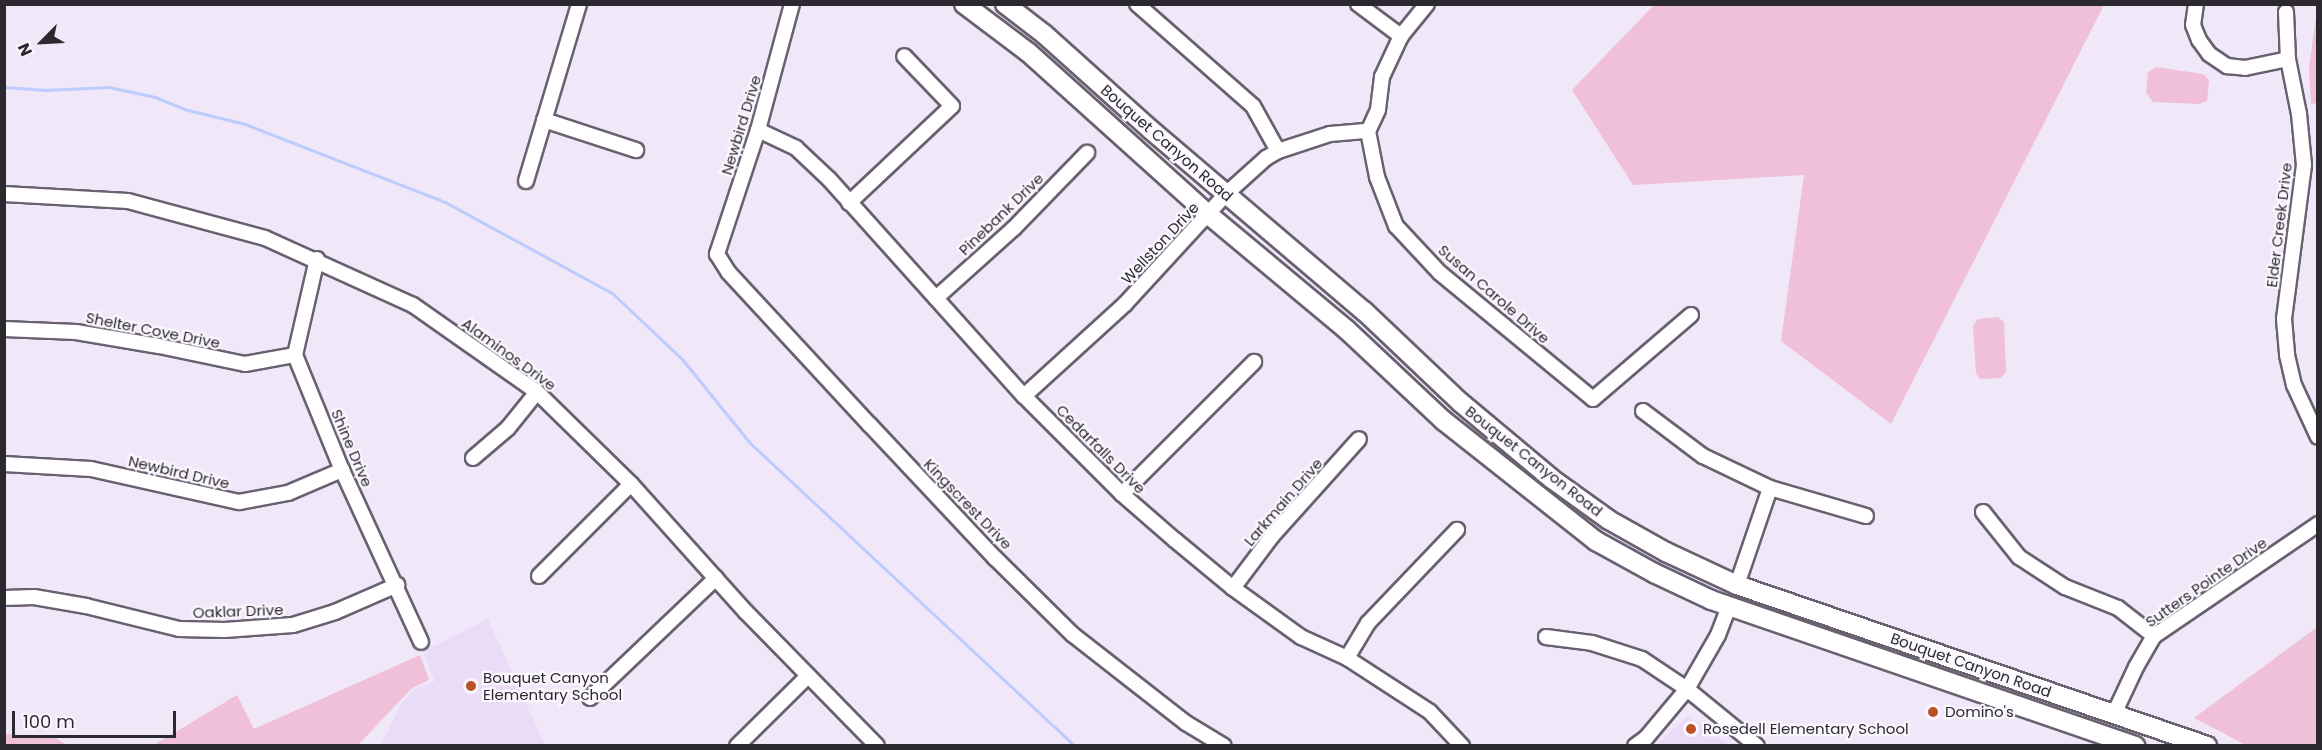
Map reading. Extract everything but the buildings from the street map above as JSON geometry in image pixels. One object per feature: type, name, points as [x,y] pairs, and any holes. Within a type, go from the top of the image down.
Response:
[{"type":"main road","name":"Bouquet Canyon Road","points":[[964,4],[1029,53],[1209,215],[1347,330],[1444,421],[1596,541],[1654,573],[1729,606],[2107,734],[2136,746]]},
{"type":"main road","name":"Bouquet Canyon Road","points":[[1005,4],[1044,34],[1226,194],[1364,311],[1460,402],[1552,479],[1609,520],[1665,552],[1737,585],[2207,746]]},
{"type":"main road","points":[[1729,606],[1737,585]]},
{"type":"main road","points":[[1929,675],[1921,666],[1922,661],[2024,694],[2052,693]]},
{"type":"main road","points":[[2107,734],[2114,714]]},
{"type":"street","points":[[526,181],[579,4]]},
{"type":"street","name":"Newbird Drive","points":[[717,254],[758,130],[792,4]]},
{"type":"street","points":[[1137,4],[1253,106],[1278,151]]},
{"type":"street","points":[[1358,4],[1401,36]]},
{"type":"street","points":[[1368,131],[1378,110],[1382,77],[1401,36],[1427,4]]},
{"type":"street","points":[[2196,4],[2193,25],[2199,39],[2209,54],[2227,66],[2245,68],[2288,58]]},
{"type":"street","name":"Elder Creek Drive","points":[[2286,12],[2288,58],[2299,114],[2304,165],[2284,318],[2286,346],[2294,385],[2318,437]]},
{"type":"street","points":[[849,203],[952,106],[904,56]]},
{"type":"street","points":[[544,120],[636,150]]},
{"type":"street","name":"Cedarfalls Drive","points":[[758,130],[796,148],[829,179],[1024,396],[1122,494],[1233,588],[1302,637],[1347,658],[1430,712],[1462,746]]},
{"type":"street","name":"Wellston Drive","points":[[1024,396],[1125,304],[1246,174],[1278,151],[1330,134],[1368,131]]},
{"type":"street","name":"Susan Carole Drive","points":[[1368,131],[1377,177],[1395,226],[1440,273],[1593,399],[1691,315]]},
{"type":"street","name":"Pinebank Drive","points":[[936,298],[1014,228],[1087,153]]},
{"type":"street","name":"Alaminos Drive","points":[[4,194],[128,201],[265,238],[317,259],[413,305],[537,392],[631,484],[716,579],[877,746]]},
{"type":"street","name":"Kingscrest Drive","points":[[717,254],[729,273],[870,425],[995,558],[1072,634],[1186,723],[1224,746]]},
{"type":"street","points":[[295,355],[317,259]]},
{"type":"street","name":"Shelter Cove Drive","points":[[4,329],[76,332],[245,364],[295,355]]},
{"type":"street","name":"Shine Drive","points":[[295,355],[342,470],[397,585],[421,642]]},
{"type":"street","points":[[1122,494],[1254,362]]},
{"type":"street","points":[[473,458],[508,428],[537,392]]},
{"type":"street","points":[[1643,411],[1704,456],[1770,488],[1866,516]]},
{"type":"street","name":"Larkmain Drive","points":[[1233,588],[1272,536],[1359,439]]},
{"type":"street","name":"Newbird Drive","points":[[4,464],[92,469],[239,502],[288,493],[342,470]]},
{"type":"street","points":[[539,576],[631,484]]},
{"type":"street","points":[[1737,585],[1770,488]]},
{"type":"street","points":[[1983,512],[2019,557],[2065,587],[2118,608],[2154,636]]},
{"type":"street","name":"Sutters Pointe Drive","points":[[2114,714],[2136,667],[2154,636],[2318,524]]},
{"type":"street","points":[[1347,658],[1368,623],[1457,530]]},
{"type":"street","points":[[590,698],[716,579]]},
{"type":"street","name":"Oaklar Drive","points":[[4,598],[34,597],[86,606],[179,628],[225,630],[293,625],[335,612],[397,585]]},
{"type":"street","points":[[1635,746],[1646,738],[1687,689],[1718,635],[1729,606]]},
{"type":"street","points":[[1546,637],[1592,643],[1625,651],[1642,659],[1687,689],[1757,746]]},
{"type":"street","points":[[737,746],[808,676]]},
{"type":"shaded area","points":[[1654,5],[2104,5],[1891,424],[1781,341],[1804,175],[1633,185],[1572,90]]},
{"type":"shaded area","points":[[2317,10],[2317,103],[2311,104],[2309,68]]},
{"type":"shaded area","points":[[2156,67],[2203,74],[2209,80],[2207,101],[2199,104],[2153,102],[2146,93],[2148,72]]},
{"type":"shaded area","points":[[1998,317],[2004,322],[2006,372],[2001,378],[1981,379],[1976,374],[1973,326],[1978,319]]},
{"type":"shaded area","name":"Bouquet Canyon Elementary School","points":[[488,619],[545,745],[381,745],[401,704],[413,690],[435,681],[423,652]]},
{"type":"shaded area","points":[[2317,627],[2317,745],[2246,745],[2194,718]]},
{"type":"shaded area","points":[[420,655],[429,680],[412,688],[358,745],[154,745],[237,695],[254,729]]},
{"type":"shaded area","name":"Rosedell Elementary School","points":[[1688,715],[1729,745],[1657,745]]},
{"type":"shaded area","points":[[5,734],[54,737],[67,745],[5,745]]},
{"type":"waterway","points":[[4,87],[43,90],[109,87],[155,97],[184,109],[245,124],[445,202],[612,293],[682,359],[750,443],[1075,746]]},
{"type":"place","name":"Bouquet Canyon Elementary School","points":[[471,686]]},
{"type":"place","name":"Domino's","points":[[1933,712]]},
{"type":"place","name":"Rosedell Elementary School","points":[[1691,729]]}]
